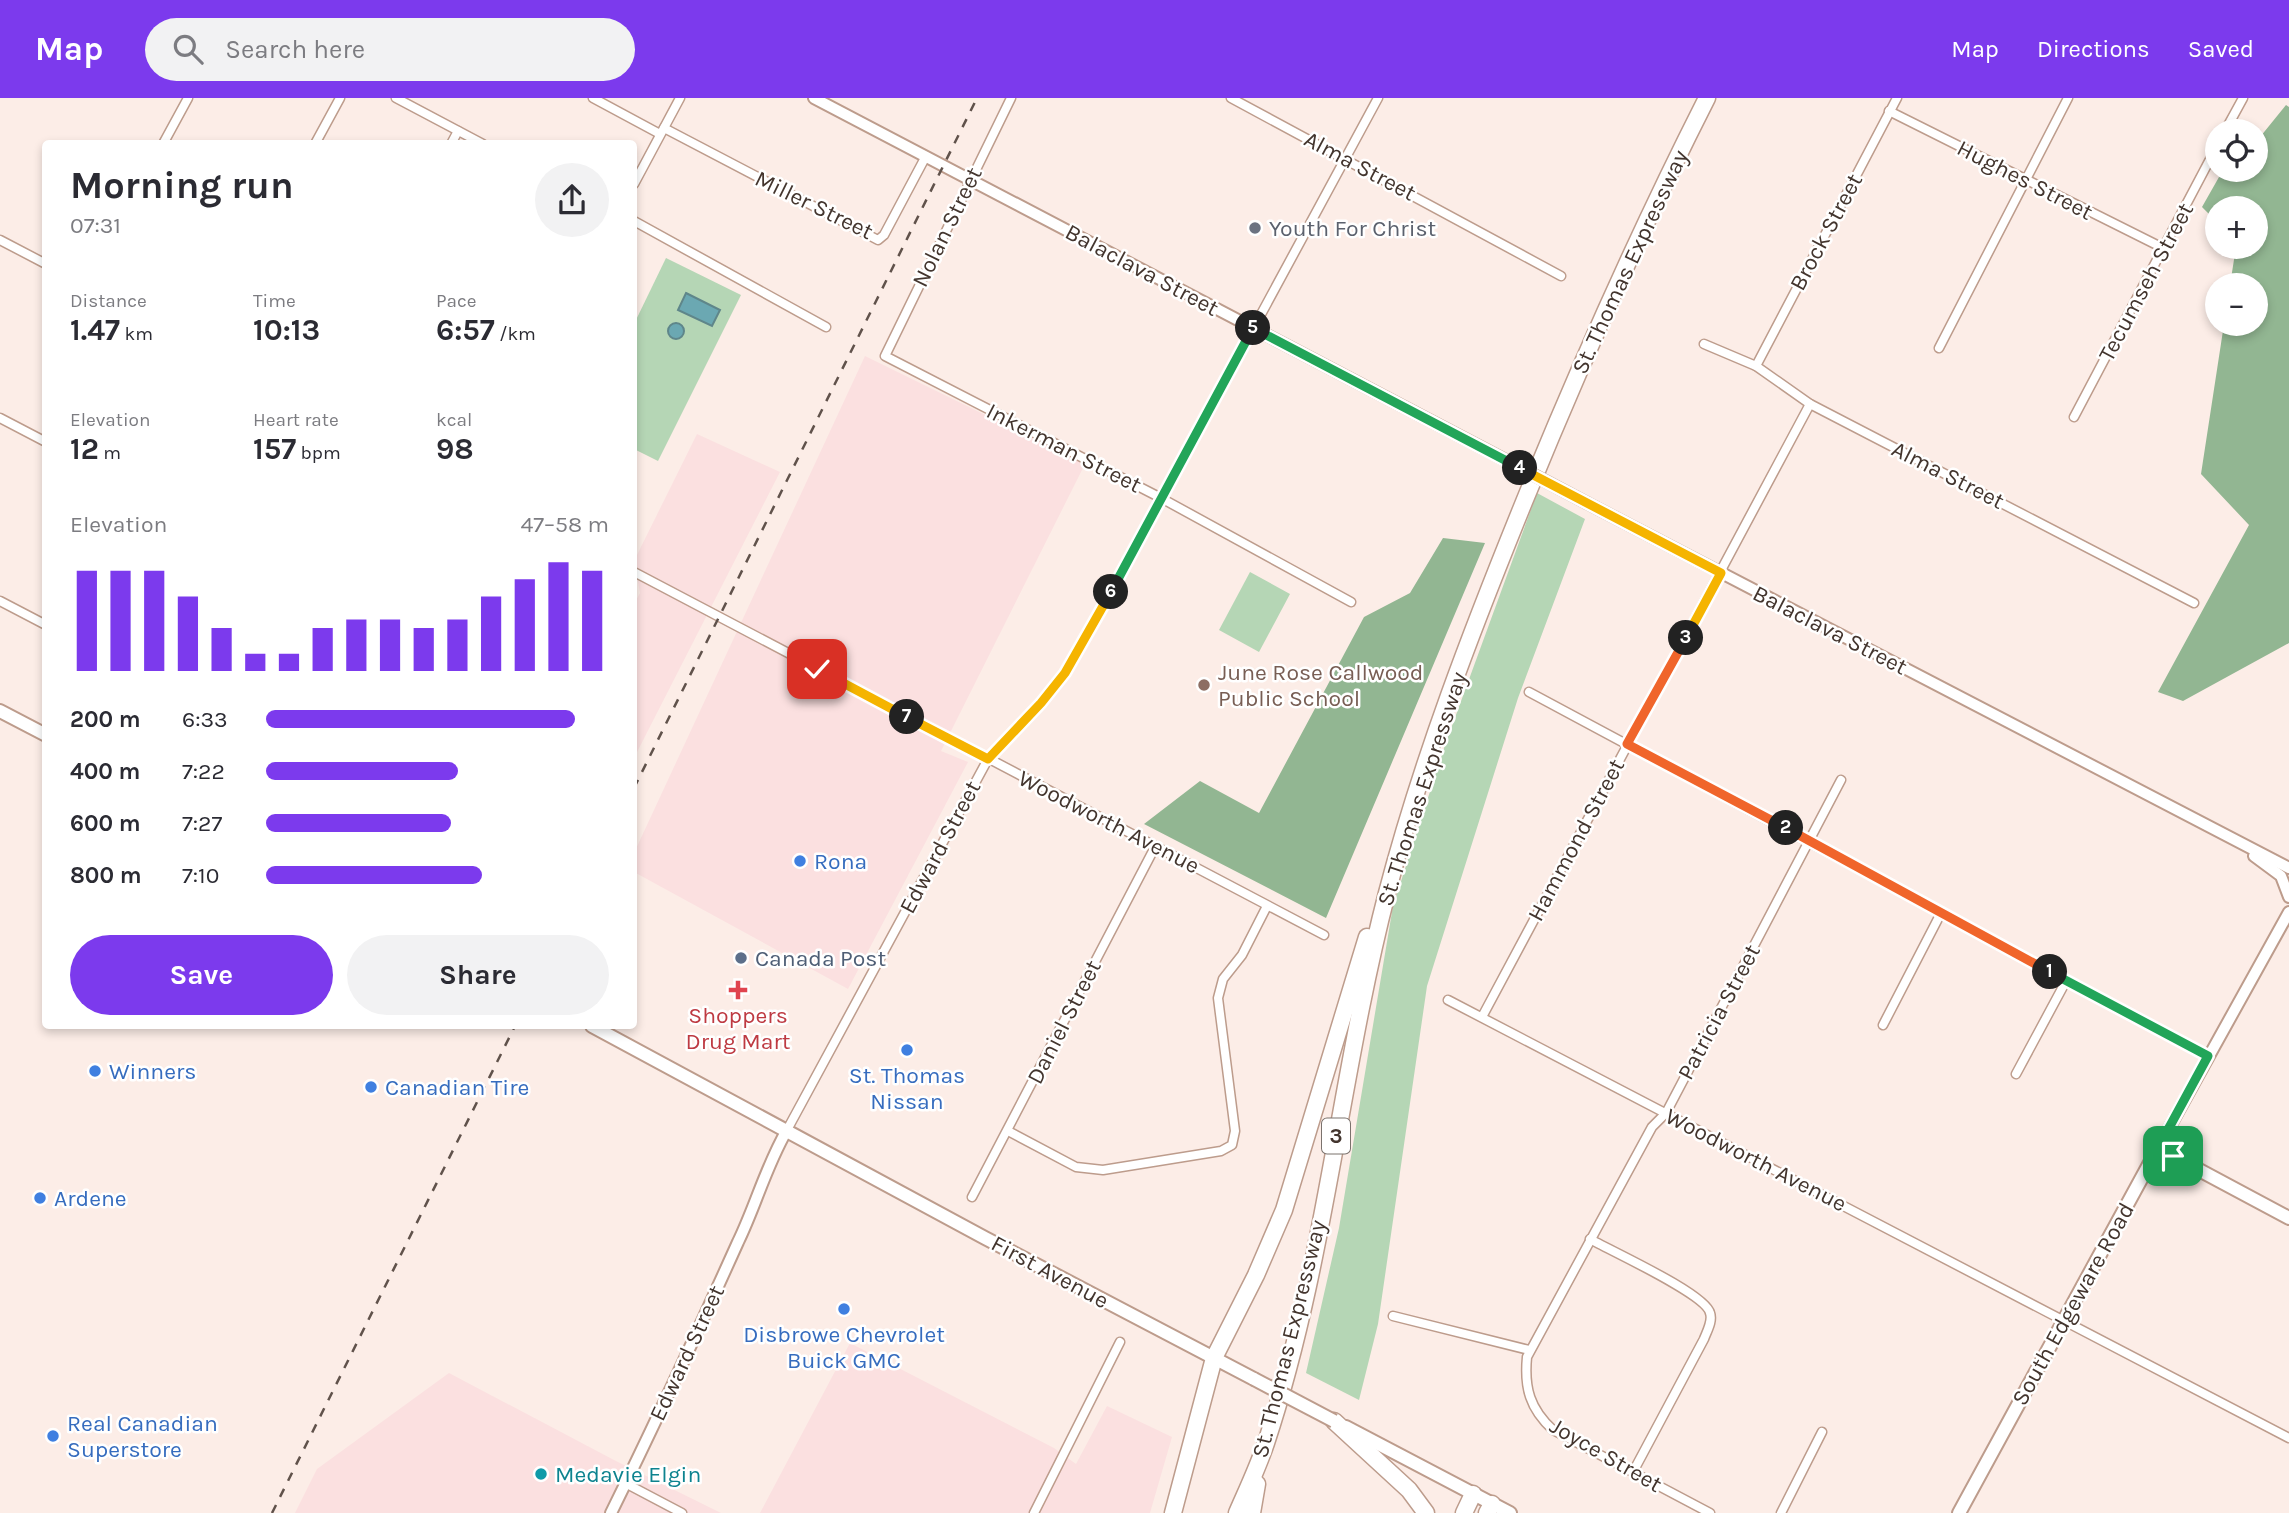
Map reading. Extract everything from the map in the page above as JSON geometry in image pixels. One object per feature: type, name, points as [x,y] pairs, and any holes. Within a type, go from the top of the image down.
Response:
[{"type":"highway","name":"St. Thomas Expressway","points":[[1237,1513],[1265,1446],[1301,1310],[1375,939],[1405,826],[1457,676],[1556,426],[1632,254],[1707,98]]},
{"type":"highway","points":[[1173,1513],[1214,1358],[1256,1275],[1284,1210],[1350,987],[1405,826]]},
{"type":"highway","points":[[1335,1421],[1409,1490],[1426,1513]]},
{"type":"highway","points":[[1252,1513],[1265,1446]]},
{"type":"highway","points":[[1464,1513],[1473,1494]]},
{"type":"main road","points":[[0,711],[42,733]]},
{"type":"main road","name":"First Avenue","points":[[598,1029],[1473,1494],[1490,1509],[1510,1513]]},
{"type":"main road","points":[[2158,1148],[2289,1218]]},
{"type":"main road","name":"South Edgeware Road","points":[[1959,1513],[2158,1148]]},
{"type":"street","points":[[165,140],[188,98]]},
{"type":"street","points":[[317,140],[340,98]]},
{"type":"street","points":[[397,98],[475,140]]},
{"type":"street","points":[[593,98],[662,131]]},
{"type":"street","points":[[637,178],[680,98]]},
{"type":"street","name":"Balaclava Street","points":[[814,98],[2289,868]]},
{"type":"street","name":"Nolan Street","points":[[885,356],[1011,98]]},
{"type":"street","name":"Alma Street","points":[[1231,98],[1561,276]]},
{"type":"street","name":"Edward Street","points":[[611,1513],[673,1387],[744,1230],[774,1153],[988,759],[1041,703],[1065,673],[1377,98]]},
{"type":"street","name":"Brock Street","points":[[1756,366],[1897,98]]},
{"type":"street","points":[[1939,348],[2068,98]]},
{"type":"street","points":[[2232,119],[2243,98]]},
{"type":"street","name":"Hughes Street","points":[[1889,111],[2162,248]]},
{"type":"street","points":[[453,140],[458,131]]},
{"type":"street","name":"Miller Street","points":[[662,131],[878,240],[884,235],[926,156]]},
{"type":"street","name":"Tecumseh Street","points":[[2074,417],[2205,168]]},
{"type":"street","points":[[637,223],[826,327]]},
{"type":"street","points":[[0,240],[42,262]]},
{"type":"street","name":"Alma Street","points":[[1704,344],[1756,366],[1810,404],[2194,603]]},
{"type":"street","name":"Inkerman Street","points":[[885,356],[1161,498],[1351,602]]},
{"type":"street","name":"Hammond Street","points":[[1482,1017],[1810,404]]},
{"type":"street","points":[[0,418],[42,440]]},
{"type":"street","name":"Woodworth Avenue","points":[[637,574],[1324,935]]},
{"type":"street","points":[[0,601],[42,623]]},
{"type":"street","points":[[1529,692],[2208,1056]]},
{"type":"street","name":"Patricia Street","points":[[1529,1350],[1652,1127],[1665,1113],[1841,780]]},
{"type":"street","points":[[2224,834],[2281,876],[2289,899],[2275,936]]},
{"type":"street","name":"Daniel Street","points":[[972,1197],[1155,847]]},
{"type":"street","points":[[1008,1131],[1076,1167],[1102,1170],[1221,1151],[1232,1145],[1236,1131],[1218,998],[1223,979],[1242,955],[1266,906]]},
{"type":"street","name":"South Edgeware Road","points":[[2158,1148],[2289,912]]},
{"type":"street","points":[[1883,1025],[1941,913]]},
{"type":"street","points":[[2016,1074],[2066,981]]},
{"type":"street","name":"Woodworth Avenue","points":[[1448,1000],[2289,1438]]},
{"type":"street","points":[[1590,1240],[1697,1296],[1710,1312],[1711,1319],[1703,1339],[1633,1472]]},
{"type":"street","points":[[1393,1316],[1529,1350]]},
{"type":"street","points":[[1034,1513],[1120,1342]]},
{"type":"street","name":"Joyce Street","points":[[1529,1350],[1526,1391],[1545,1423],[1573,1442],[1710,1513]]},
{"type":"street","points":[[1781,1513],[1822,1432]]},
{"type":"street","points":[[625,1483],[682,1513]]},
{"type":"shaded area","points":[[865,356],[1085,464],[941,751],[968,762],[848,989],[637,874],[637,847]]},
{"type":"shaded area","points":[[697,434],[780,472],[637,752],[637,598],[640,593],[637,555]]},
{"type":"shaded area","points":[[850,1343],[1054,1448],[1076,1464],[1107,1406],[1172,1437],[1150,1513],[760,1513]]},
{"type":"shaded area","points":[[449,1373],[721,1513],[295,1513],[317,1469]]},
{"type":"green space","points":[[2286,105],[2289,107],[2289,643],[2183,701],[2158,692],[2249,525],[2201,474],[2222,336],[2268,336],[2268,273],[2232,273],[2234,259],[2268,259],[2268,196],[2208,196],[2216,182],[2268,182],[2268,127]]},
{"type":"green space","points":[[666,258],[741,295],[658,461],[637,450],[637,318]]},
{"type":"green space","points":[[1537,493],[1585,519],[1518,698],[1427,986],[1378,1324],[1359,1400],[1306,1373],[1339,1228],[1393,906],[1445,745]]},
{"type":"green space","points":[[1443,538],[1485,543],[1326,918],[1144,824],[1200,781],[1259,813],[1364,617],[1410,593]]},
{"type":"green space","points":[[1250,572],[1290,594],[1259,652],[1219,630]]},
{"type":"water","points":[[686,293],[720,310],[712,326],[678,310]]},
{"type":"water","points":[[673,323],[679,323],[684,331],[682,337],[673,339],[668,334],[668,328]]},
{"type":"railway","points":[[637,782],[977,98]]},
{"type":"railway","points":[[272,1513],[514,1029]]},
{"type":"place","name":"Youth For Christ","points":[[1255,228]]},
{"type":"place","name":"June Rose Callwood Public School","points":[[1204,685]]},
{"type":"place","name":"Rona","points":[[800,861]]},
{"type":"place","name":"Canada Post","points":[[741,958]]},
{"type":"place","name":"Shoppers Drug Mart","points":[[738,990]]},
{"type":"place","name":"St. Thomas Nissan","points":[[907,1050]]},
{"type":"place","name":"Winners","points":[[95,1071]]},
{"type":"place","name":"Canadian Tire","points":[[371,1087]]},
{"type":"place","name":"Ardene","points":[[40,1198]]},
{"type":"place","name":"Disbrowe Chevrolet Buick GMC","points":[[844,1309]]},
{"type":"place","name":"Real Canadian Superstore","points":[[53,1436]]},
{"type":"place","name":"Medavie Elgin","points":[[541,1474]]},
{"type":"route","points":[[817,669],[988,759],[1041,703],[1065,673],[1252,328],[1721,573],[1627,744],[2208,1056],[2158,1148],[2173,1156]]}]
